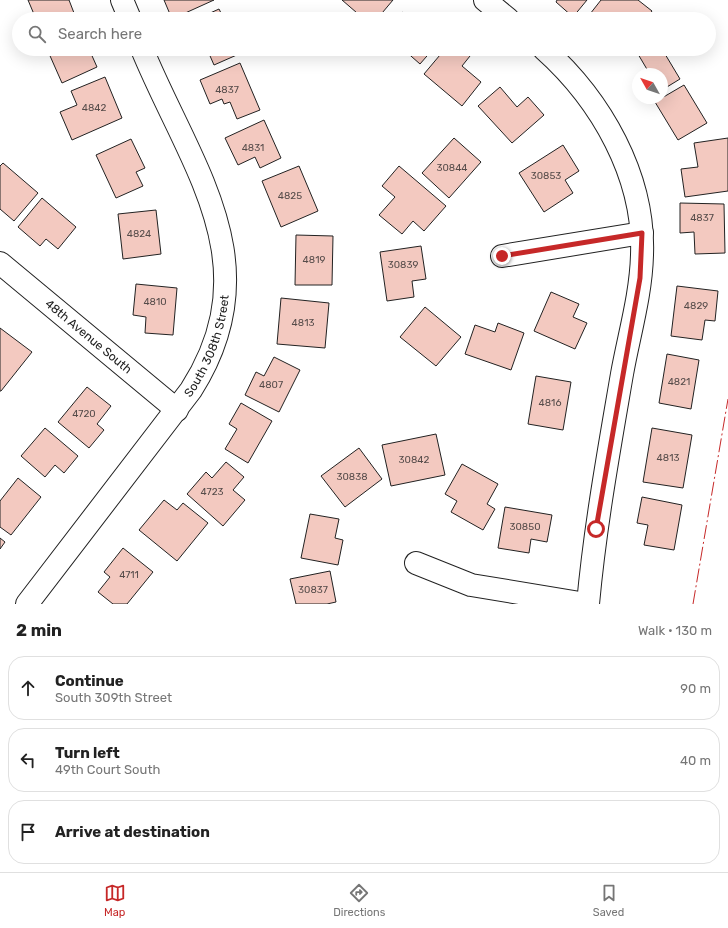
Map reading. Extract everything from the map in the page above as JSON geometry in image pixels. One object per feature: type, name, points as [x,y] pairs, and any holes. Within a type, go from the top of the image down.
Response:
[{"type":"street","points":[[122,0],[127,12]]},
{"type":"street","points":[[485,0],[500,12]]},
{"type":"street","name":"South 308th Street","points":[[27,604],[177,410],[204,370],[219,328],[224,305],[225,279],[222,246],[211,199],[145,56]]},
{"type":"street","points":[[416,563],[471,585],[587,604],[596,529],[640,278],[642,233],[634,188],[624,159],[609,129],[595,105],[578,84],[551,56]]},
{"type":"street","points":[[502,256],[642,233]]},
{"type":"street","name":"48th Avenue South","points":[[0,263],[177,410]]},
{"type":"building","points":[[28,0],[69,0],[74,12],[33,12]]},
{"type":"building","points":[[164,0],[214,0],[187,12],[169,12]]},
{"type":"building","points":[[342,0],[393,0],[383,12],[356,12]]},
{"type":"building","points":[[557,0],[587,0],[577,12],[567,12],[556,2]]},
{"type":"building","points":[[601,0],[638,0],[652,11],[651,12],[592,12]]},
{"type":"building","points":[[219,9],[220,12],[212,12]]},
{"type":"building","points":[[50,56],[92,56],[97,67],[62,83]]},
{"type":"building","points":[[210,56],[234,56],[214,65]]},
{"type":"building","points":[[411,56],[427,56],[420,64]]},
{"type":"building","points":[[439,56],[470,56],[462,66],[481,82],[462,106],[424,74]]},
{"type":"building","points":[[639,56],[666,56],[680,79],[668,86],[668,68],[646,68]]},
{"type":"building","points":[[240,63],[260,110],[237,119],[230,102],[224,104],[222,99],[210,104],[200,80]]},
{"type":"building","points":[[105,77],[122,118],[72,140],[60,112],[77,105],[71,91]]},
{"type":"building","points":[[684,85],[707,123],[678,140],[656,104],[668,104],[668,94]]},
{"type":"building","points":[[500,87],[517,107],[528,97],[544,115],[512,143],[478,106]]},
{"type":"building","points":[[264,120],[281,158],[260,168],[255,157],[238,165],[225,138]]},
{"type":"building","points":[[454,138],[481,162],[449,198],[422,173]]},
{"type":"building","points":[[728,138],[728,191],[685,197],[681,169],[698,167],[694,143]]},
{"type":"building","points":[[131,139],[145,168],[136,172],[143,186],[116,198],[96,155]]},
{"type":"building","points":[[563,145],[579,171],[565,180],[573,193],[544,212],[519,173]]},
{"type":"building","points":[[3,163],[38,193],[14,221],[0,209],[0,166]]},
{"type":"building","points":[[299,166],[318,211],[281,227],[262,181]]},
{"type":"building","points":[[399,166],[446,206],[424,231],[413,221],[402,234],[379,215],[395,197],[382,186]]},
{"type":"building","points":[[42,198],[76,227],[58,249],[46,239],[40,246],[18,227]]},
{"type":"building","points":[[680,203],[724,204],[725,253],[695,254],[694,232],[680,233]]},
{"type":"building","points":[[156,210],[161,254],[123,259],[118,214]]},
{"type":"building","points":[[296,235],[333,236],[332,285],[295,285]]},
{"type":"building","points":[[421,246],[426,279],[412,281],[414,297],[387,301],[380,252]]},
{"type":"building","points":[[136,284],[177,288],[173,335],[145,333],[146,317],[133,315]]},
{"type":"building","points":[[677,286],[718,291],[715,321],[705,320],[702,340],[671,336]]},
{"type":"building","points":[[551,292],[579,304],[573,317],[587,323],[575,349],[534,331]]},
{"type":"building","points":[[281,298],[329,303],[325,348],[277,344]]},
{"type":"building","points":[[425,307],[461,337],[436,366],[400,337]]},
{"type":"building","points":[[498,323],[524,333],[511,370],[465,354],[475,325],[495,332]]},
{"type":"building","points":[[0,328],[32,352],[1,391],[0,391]]},
{"type":"building","points":[[667,354],[699,360],[691,409],[659,403]]},
{"type":"building","points":[[274,357],[300,370],[279,412],[245,395],[256,372],[264,376]]},
{"type":"building","points":[[536,376],[571,382],[563,430],[528,424]]},
{"type":"building","points":[[87,387],[111,406],[97,424],[104,430],[89,448],[58,422]]},
{"type":"building","points":[[241,403],[272,421],[248,463],[225,449],[237,429],[229,424]]},
{"type":"building","points":[[45,428],[78,456],[64,473],[55,465],[45,477],[21,456]]},
{"type":"building","points":[[652,428],[692,435],[683,488],[643,482]]},
{"type":"building","points":[[436,434],[445,475],[391,486],[382,445]]},
{"type":"building","points":[[359,448],[382,479],[345,507],[321,476]]},
{"type":"building","points":[[226,462],[244,477],[233,490],[245,500],[223,526],[187,494],[206,472],[212,478]]},
{"type":"building","points":[[462,464],[498,484],[487,504],[495,509],[483,530],[451,512],[457,501],[445,494]]},
{"type":"building","points":[[18,478],[41,497],[11,535],[0,527],[0,501]]},
{"type":"building","points":[[642,497],[682,505],[674,550],[644,545],[648,525],[637,523]]},
{"type":"building","points":[[164,500],[177,510],[183,503],[208,523],[177,561],[139,530]]},
{"type":"building","points":[[505,507],[552,515],[547,542],[531,539],[529,553],[498,548]]},
{"type":"building","points":[[310,514],[339,519],[335,538],[343,540],[338,565],[301,558]]},
{"type":"building","points":[[0,538],[5,542],[0,549]]},
{"type":"building","points":[[123,548],[153,572],[127,604],[113,604],[98,592],[110,577],[104,572]]},
{"type":"building","points":[[330,571],[336,602],[327,604],[296,604],[290,579]]},
{"type":"power","points":[[693,604],[728,399]]},
{"type":"route","points":[[502,256],[642,233],[640,278],[622,373],[596,529]]}]
